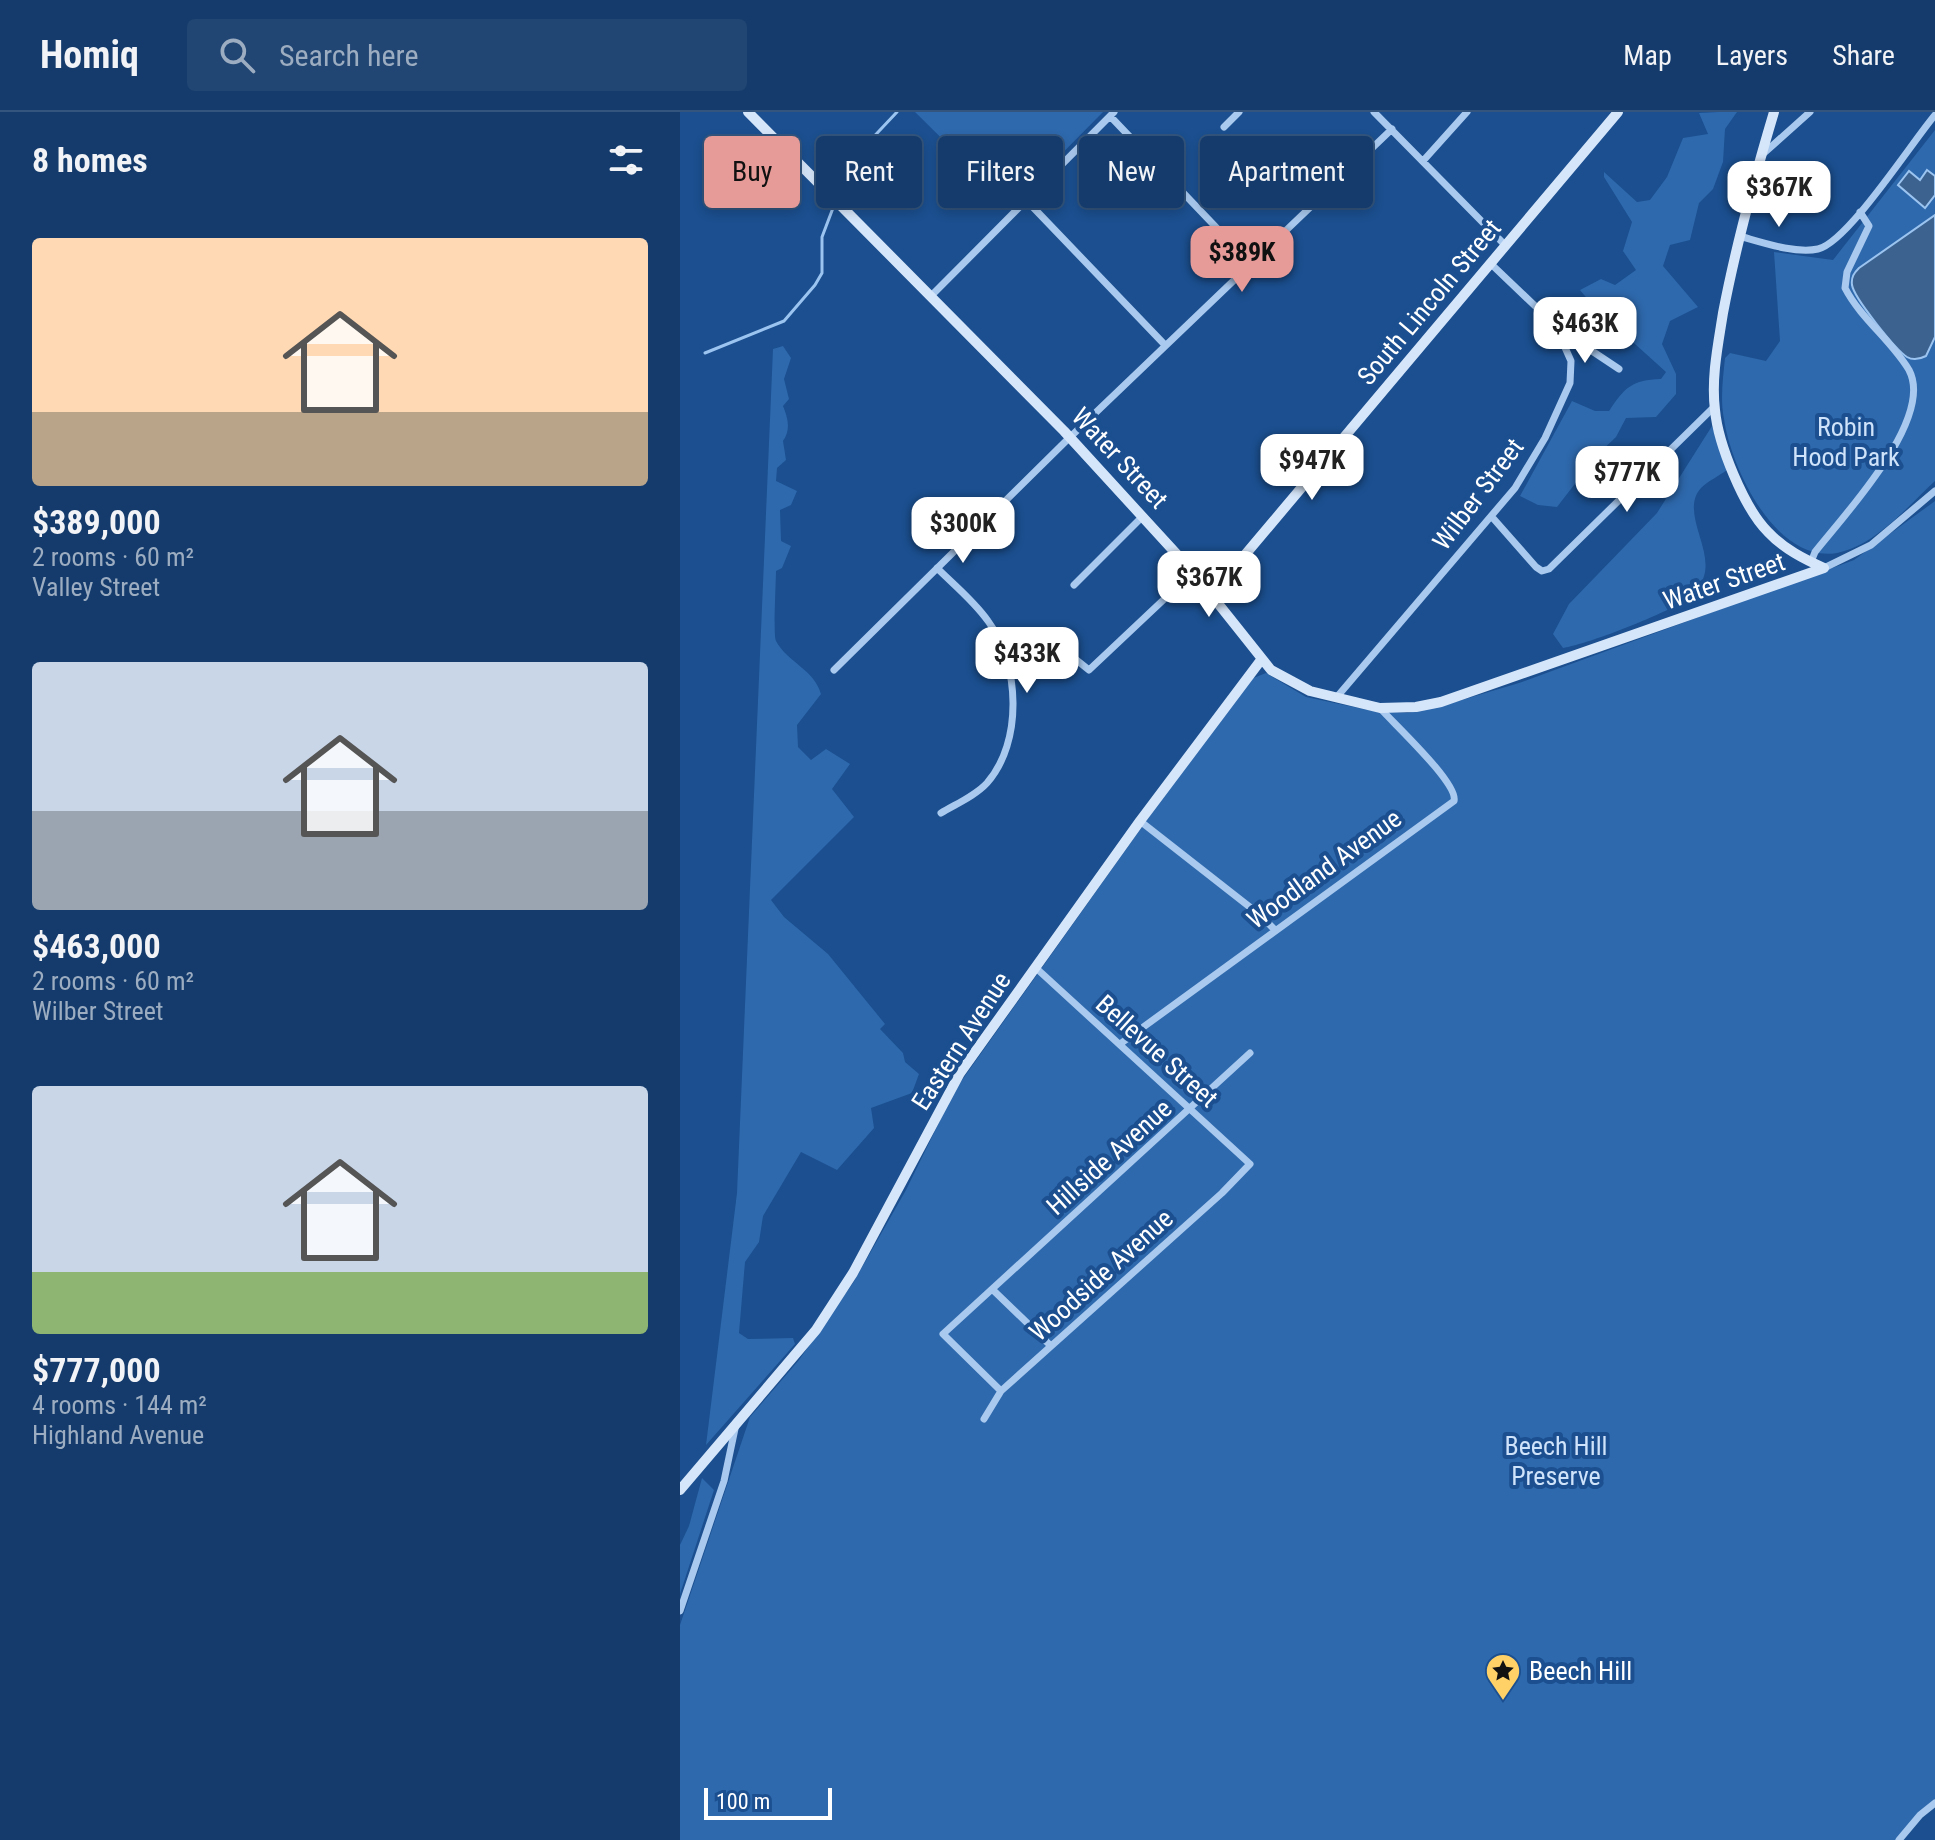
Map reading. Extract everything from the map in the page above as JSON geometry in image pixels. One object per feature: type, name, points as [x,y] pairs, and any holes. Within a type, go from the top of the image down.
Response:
[{"type":"street","name":"Water Street","points":[[748,112],[1070,437],[1212,594],[1261,660],[1296,686],[1380,708],[1416,707],[1473,693],[1824,568]]},
{"type":"street","points":[[1224,127],[1239,112]]},
{"type":"street","points":[[1374,112],[1505,245]]},
{"type":"street","points":[[1423,161],[1467,112]]},
{"type":"street","name":"South Lincoln Street","points":[[1212,594],[1618,112]]},
{"type":"street","points":[[1774,112],[1739,236],[1719,339],[1714,407],[1727,455],[1758,520],[1779,542],[1824,568],[1871,545],[1935,491]]},
{"type":"street","points":[[1761,155],[1785,138],[1810,112]]},
{"type":"street","points":[[1063,164],[1112,114],[1251,264]]},
{"type":"street","points":[[1739,236],[1816,249],[1830,244],[1860,212],[1935,115]]},
{"type":"street","points":[[834,670],[1070,437],[1392,129]]},
{"type":"street","points":[[932,295],[1020,208]]},
{"type":"street","points":[[1034,208],[1165,345]]},
{"type":"street","points":[[1811,562],[1815,552],[1896,447],[1915,404],[1909,371],[1845,288],[1847,272],[1869,226],[1860,212]]},
{"type":"street","name":"Wilber Street","points":[[1336,698],[1492,517],[1532,461],[1563,402],[1572,373],[1563,337],[1555,325],[1490,263]]},
{"type":"street","points":[[1563,337],[1619,369]]},
{"type":"street","points":[[1492,517],[1535,565],[1542,571],[1549,569],[1714,407]]},
{"type":"street","points":[[1074,585],[1143,516]]},
{"type":"street","points":[[937,568],[989,622],[1001,643],[1010,676],[1012,705],[1011,732],[997,769],[978,792],[941,813]]},
{"type":"street","points":[[1054,642],[1089,670],[1193,572]]},
{"type":"street","name":"Eastern Avenue","points":[[680,1490],[806,1343],[830,1310],[904,1181],[947,1095],[1140,821],[1261,660]]},
{"type":"street","name":"Woodland Avenue","points":[[1120,1044],[1457,797],[1435,767],[1380,708]]},
{"type":"street","points":[[1140,821],[1274,929]]},
{"type":"street","name":"Bellevue Street","points":[[1036,968],[1250,1164]]},
{"type":"street","name":"Hillside Avenue","points":[[1001,1391],[943,1334],[1250,1053]]},
{"type":"street","name":"Woodside Avenue","points":[[984,1419],[1001,1391],[1250,1164]]},
{"type":"street","points":[[993,1290],[1051,1346]]},
{"type":"street","points":[[680,1611],[724,1481],[736,1422]]},
{"type":"street","points":[[1899,1840],[1935,1803]]},
{"type":"green space","points":[[915,112],[1103,112],[1063,152],[1063,136],[939,136]]},
{"type":"green space","points":[[1737,112],[1725,129],[1723,162],[1713,189],[1699,203],[1690,240],[1670,245],[1663,266],[1698,307],[1670,321],[1662,344],[1676,374],[1676,394],[1656,417],[1626,418],[1616,437],[1598,454],[1557,507],[1538,505],[1520,496],[1572,401],[1595,411],[1609,411],[1630,386],[1661,379],[1666,372],[1594,307],[1580,290],[1601,279],[1615,285],[1636,270],[1623,251],[1632,222],[1604,177],[1604,172],[1637,202],[1650,200],[1667,177],[1683,138],[1708,134],[1699,113]]},
{"type":"green space","name":"Robin Hood Park","points":[[1935,130],[1935,481],[1890,524],[1865,542],[1837,553],[1815,552],[1795,544],[1776,528],[1747,486],[1728,439],[1724,419],[1725,358],[1730,353],[1766,361],[1780,341],[1774,252],[1833,260]]},
{"type":"green space","points":[[783,346],[791,358],[784,379],[789,399],[783,406],[788,428],[783,441],[786,460],[777,468],[776,481],[797,491],[791,505],[780,510],[781,541],[791,546],[782,568],[776,571],[775,637],[781,649],[813,678],[821,694],[797,725],[798,747],[811,760],[826,749],[850,764],[832,789],[854,817],[771,900],[784,917],[828,954],[885,1024],[880,1029],[903,1053],[905,1062],[919,1074],[912,1093],[871,1108],[874,1128],[837,1170],[801,1152],[763,1216],[759,1242],[745,1262],[739,1333],[748,1339],[793,1338],[795,1344],[706,1445],[737,1193],[773,349]]},
{"type":"green space","points":[[1712,426],[1727,470],[1704,485],[1696,497],[1695,517],[1705,562],[1697,592],[1670,609],[1632,626],[1563,648],[1553,634],[1569,604],[1657,513]]},
{"type":"green space","name":"Beech Hill Preserve","points":[[1935,501],[1935,1802],[1900,1840],[680,1840],[680,1625],[750,1417],[799,1360],[853,1283],[906,1190],[955,1090],[1251,679],[1266,673],[1306,697],[1373,711],[1407,713],[1438,707],[1519,683],[1854,560]]},
{"type":"green space","points":[[702,1478],[714,1490],[680,1594],[680,1545],[689,1526]]},
{"type":"shaded area","points":[[1927,170],[1935,176],[1935,195],[1925,208],[1898,185],[1909,171],[1920,180]]},
{"type":"shaded area","points":[[1935,215],[1935,337],[1926,356],[1912,359],[1876,323],[1854,292],[1852,280],[1859,268]]},
{"type":"waterway","points":[[874,136],[897,112]]},
{"type":"waterway","points":[[705,353],[784,321],[822,273],[822,237],[833,208]]},
{"type":"place","name":"Beech Hill","points":[[1503,1702]]}]
